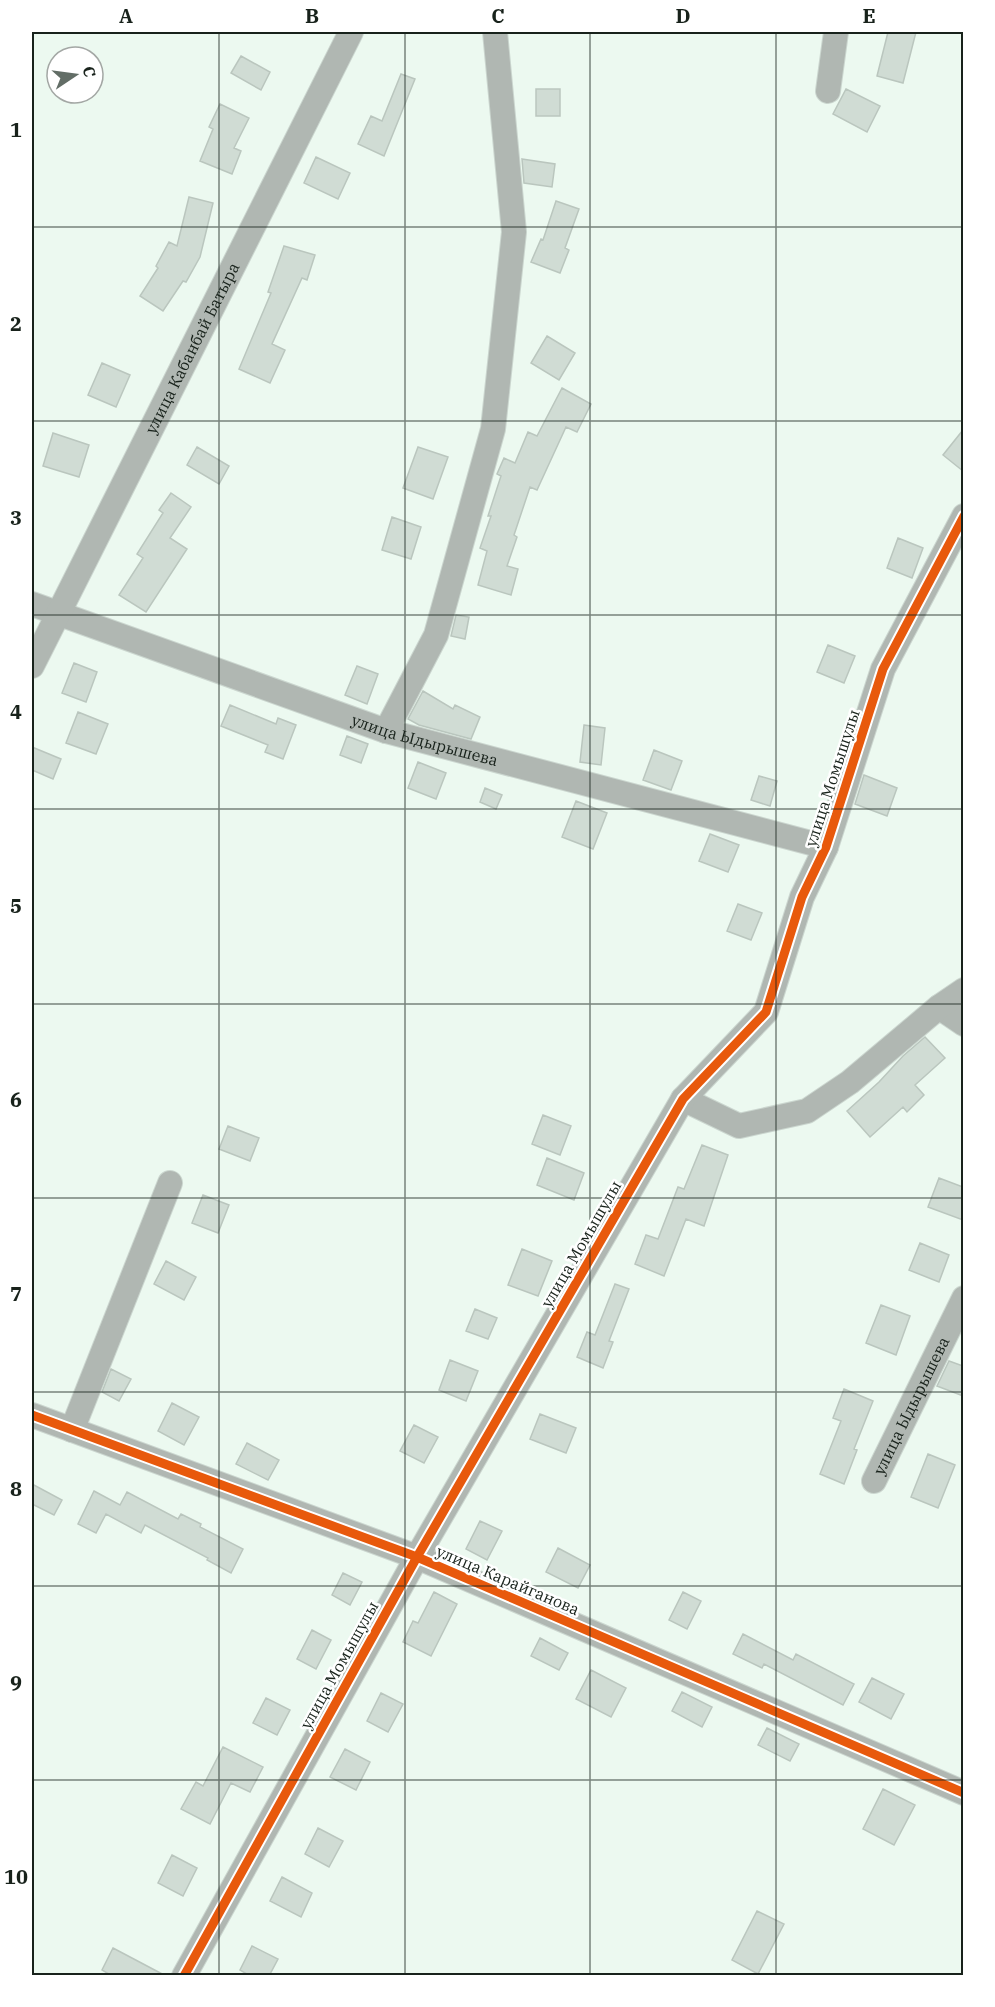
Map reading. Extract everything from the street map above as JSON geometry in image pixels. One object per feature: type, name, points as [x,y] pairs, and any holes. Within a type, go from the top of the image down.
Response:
[{"type":"street","name":"улица Кабанбай Батыра","points":[[32,666],[351,32]]},
{"type":"street","points":[[386,731],[436,635],[492,429],[514,232],[495,32]]},
{"type":"street","points":[[828,91],[836,32]]},
{"type":"street","name":"улица Момышулы","points":[[184,1976],[417,1557],[682,1099],[766,1012],[801,897],[826,847],[883,669],[963,516]]},
{"type":"street","name":"улица Ыдырышева","points":[[32,604],[386,731],[826,847]]},
{"type":"street","points":[[682,1099],[739,1126],[807,1111],[850,1082],[939,1007],[963,990]]},
{"type":"street","points":[[939,1007],[963,1024]]},
{"type":"street","points":[[72,1430],[170,1183]]},
{"type":"street","name":"улица Ыдырышева","points":[[874,1481],[963,1298]]},
{"type":"street","name":"улица Карайганова","points":[[32,1415],[417,1557],[963,1793]]},
{"type":"building","points":[[888,32],[916,32],[903,83],[877,76]]},
{"type":"building","points":[[241,56],[270,72],[261,90],[231,73]]},
{"type":"building","points":[[401,74],[415,79],[384,156],[358,144],[371,116],[382,121]]},
{"type":"building","points":[[536,89],[560,89],[560,116],[536,116]]},
{"type":"building","points":[[846,89],[880,106],[867,132],[833,114]]},
{"type":"building","points":[[220,104],[249,118],[234,148],[241,151],[232,174],[200,161],[213,129],[209,127]]},
{"type":"building","points":[[316,157],[350,173],[338,199],[304,183]]},
{"type":"building","points":[[522,159],[555,164],[552,187],[524,183]]},
{"type":"building","points":[[189,197],[213,203],[200,257],[186,282],[183,281],[163,311],[140,296],[158,268],[156,266],[169,242],[177,246]]},
{"type":"building","points":[[556,201],[579,209],[565,248],[569,250],[560,273],[531,262],[541,239],[543,240]]},
{"type":"building","points":[[284,246],[315,255],[307,280],[302,278],[272,344],[285,350],[270,383],[239,369],[271,293],[268,292]]},
{"type":"building","points":[[547,336],[575,353],[559,380],[531,363]]},
{"type":"building","points":[[102,363],[130,375],[116,407],[88,395]]},
{"type":"building","points":[[562,388],[591,404],[577,432],[566,427],[537,490],[530,487],[514,535],[517,537],[507,566],[518,569],[511,595],[478,585],[487,551],[480,548],[501,476],[497,474],[504,458],[515,463],[528,432],[537,436]]},
{"type":"building","points":[[963,430],[963,471],[943,455]]},
{"type":"building","points":[[53,433],[89,445],[79,477],[43,466]]},
{"type":"building","points":[[197,447],[229,466],[219,484],[187,465]]},
{"type":"building","points":[[418,447],[448,457],[433,499],[403,488]]},
{"type":"building","points":[[171,493],[191,507],[170,538],[187,549],[146,612],[119,595],[143,558],[137,554],[163,513],[159,510]]},
{"type":"building","points":[[392,517],[421,527],[411,559],[382,550]]},
{"type":"building","points":[[898,538],[923,548],[912,578],[887,568]]},
{"type":"building","points":[[456,615],[469,617],[465,639],[451,636]]},
{"type":"building","points":[[828,645],[855,656],[844,683],[817,672]]},
{"type":"building","points":[[74,663],[97,672],[86,702],[62,693]]},
{"type":"building","points":[[357,666],[378,674],[367,704],[345,695]]},
{"type":"building","points":[[423,691],[453,709],[455,705],[480,717],[471,739],[419,725],[408,719]]},
{"type":"building","points":[[230,705],[276,724],[278,718],[296,725],[283,759],[265,752],[268,745],[221,726]]},
{"type":"building","points":[[78,712],[108,724],[96,754],[66,743]]},
{"type":"building","points":[[584,725],[605,728],[601,765],[580,762]]},
{"type":"building","points":[[347,736],[368,744],[361,763],[340,755]]},
{"type":"building","points":[[32,747],[61,759],[53,779],[32,770]]},
{"type":"building","points":[[654,750],[682,761],[671,790],[643,780]]},
{"type":"building","points":[[418,762],[446,773],[436,799],[408,788]]},
{"type":"building","points":[[864,775],[897,788],[887,816],[855,804]]},
{"type":"building","points":[[759,776],[777,781],[770,806],[751,800]]},
{"type":"building","points":[[485,788],[502,795],[496,809],[480,802]]},
{"type":"building","points":[[576,801],[607,813],[593,849],[562,837]]},
{"type":"building","points":[[710,834],[739,845],[728,872],[699,861]]},
{"type":"building","points":[[738,904],[762,913],[751,940],[727,931]]},
{"type":"building","points":[[925,1037],[945,1058],[915,1085],[924,1095],[907,1112],[903,1107],[870,1137],[847,1111]]},
{"type":"building","points":[[543,1115],[571,1126],[560,1155],[532,1144]]},
{"type":"building","points":[[228,1126],[259,1138],[250,1161],[219,1149]]},
{"type":"building","points":[[702,1145],[728,1155],[704,1226],[686,1219],[664,1276],[635,1264],[646,1235],[658,1239],[678,1187],[684,1189]]},
{"type":"building","points":[[547,1158],[584,1173],[574,1200],[537,1185]]},
{"type":"building","points":[[939,1178],[963,1187],[963,1220],[928,1207]]},
{"type":"building","points":[[203,1195],[229,1205],[218,1233],[192,1223]]},
{"type":"building","points":[[920,1243],[949,1255],[939,1282],[909,1270]]},
{"type":"building","points":[[522,1249],[552,1261],[538,1296],[508,1285]]},
{"type":"building","points":[[166,1261],[196,1277],[184,1300],[154,1284]]},
{"type":"building","points":[[615,1284],[629,1289],[609,1341],[613,1342],[603,1368],[577,1357],[587,1332],[595,1335]]},
{"type":"building","points":[[881,1305],[910,1316],[896,1355],[866,1343]]},
{"type":"building","points":[[475,1309],[497,1318],[488,1339],[466,1331]]},
{"type":"building","points":[[450,1360],[478,1371],[466,1401],[439,1390]]},
{"type":"building","points":[[949,1361],[963,1366],[963,1396],[937,1386]]},
{"type":"building","points":[[111,1369],[131,1379],[119,1401],[102,1392]]},
{"type":"building","points":[[844,1389],[873,1401],[854,1449],[857,1450],[844,1484],[820,1474],[841,1421],[833,1418]]},
{"type":"building","points":[[172,1403],[199,1417],[184,1445],[158,1431]]},
{"type":"building","points":[[540,1414],[576,1428],[566,1453],[530,1439]]},
{"type":"building","points":[[414,1425],[438,1437],[424,1463],[400,1451]]},
{"type":"building","points":[[247,1443],[279,1460],[268,1480],[236,1464]]},
{"type":"building","points":[[928,1454],[955,1465],[938,1508],[911,1497]]},
{"type":"building","points":[[32,1484],[62,1500],[54,1515],[32,1504]]},
{"type":"building","points":[[94,1491],[120,1505],[127,1492],[178,1519],[181,1514],[201,1524],[200,1527],[243,1549],[231,1573],[207,1560],[208,1558],[145,1525],[141,1533],[106,1514],[96,1533],[78,1524]]},
{"type":"building","points":[[480,1521],[502,1531],[487,1560],[466,1549]]},
{"type":"building","points":[[558,1548],[590,1565],[578,1588],[546,1572]]},
{"type":"building","points":[[343,1573],[362,1582],[350,1605],[332,1595]]},
{"type":"building","points":[[434,1592],[457,1604],[431,1656],[403,1642],[413,1621],[418,1623]]},
{"type":"building","points":[[683,1592],[701,1601],[687,1629],[669,1620]]},
{"type":"building","points":[[312,1630],[331,1640],[316,1669],[297,1659]]},
{"type":"building","points":[[743,1634],[793,1660],[796,1654],[854,1684],[843,1705],[764,1664],[762,1668],[733,1654]]},
{"type":"building","points":[[540,1638],[568,1653],[559,1670],[531,1656]]},
{"type":"building","points":[[591,1670],[626,1688],[611,1717],[576,1699]]},
{"type":"building","points":[[872,1678],[904,1694],[891,1719],[859,1702]]},
{"type":"building","points":[[682,1692],[712,1707],[702,1727],[672,1711]]},
{"type":"building","points":[[381,1693],[403,1704],[388,1732],[367,1721]]},
{"type":"building","points":[[266,1698],[290,1710],[277,1735],[253,1723]]},
{"type":"building","points":[[767,1728],[799,1744],[790,1761],[758,1745]]},
{"type":"building","points":[[223,1747],[263,1767],[250,1792],[231,1783],[210,1824],[181,1809],[196,1782],[203,1786]]},
{"type":"building","points":[[345,1749],[370,1762],[356,1790],[330,1777]]},
{"type":"building","points":[[883,1789],[915,1805],[894,1845],[863,1829]]},
{"type":"building","points":[[318,1828],[343,1841],[329,1867],[305,1854]]},
{"type":"building","points":[[172,1855],[197,1868],[183,1896],[158,1883]]},
{"type":"building","points":[[282,1877],[312,1893],[301,1917],[270,1901]]},
{"type":"building","points":[[757,1911],[784,1924],[758,1974],[732,1960]]},
{"type":"building","points":[[252,1946],[278,1959],[269,1976],[250,1976],[240,1970]]},
{"type":"building","points":[[113,1948],[166,1976],[112,1976],[102,1970]]},
{"type":"cycle path","points":[[184,1976],[417,1557],[683,1099],[766,1012],[802,897],[826,847],[883,669],[964,516]]},
{"type":"cycle path","points":[[32,1415],[417,1557],[964,1793]]}]
